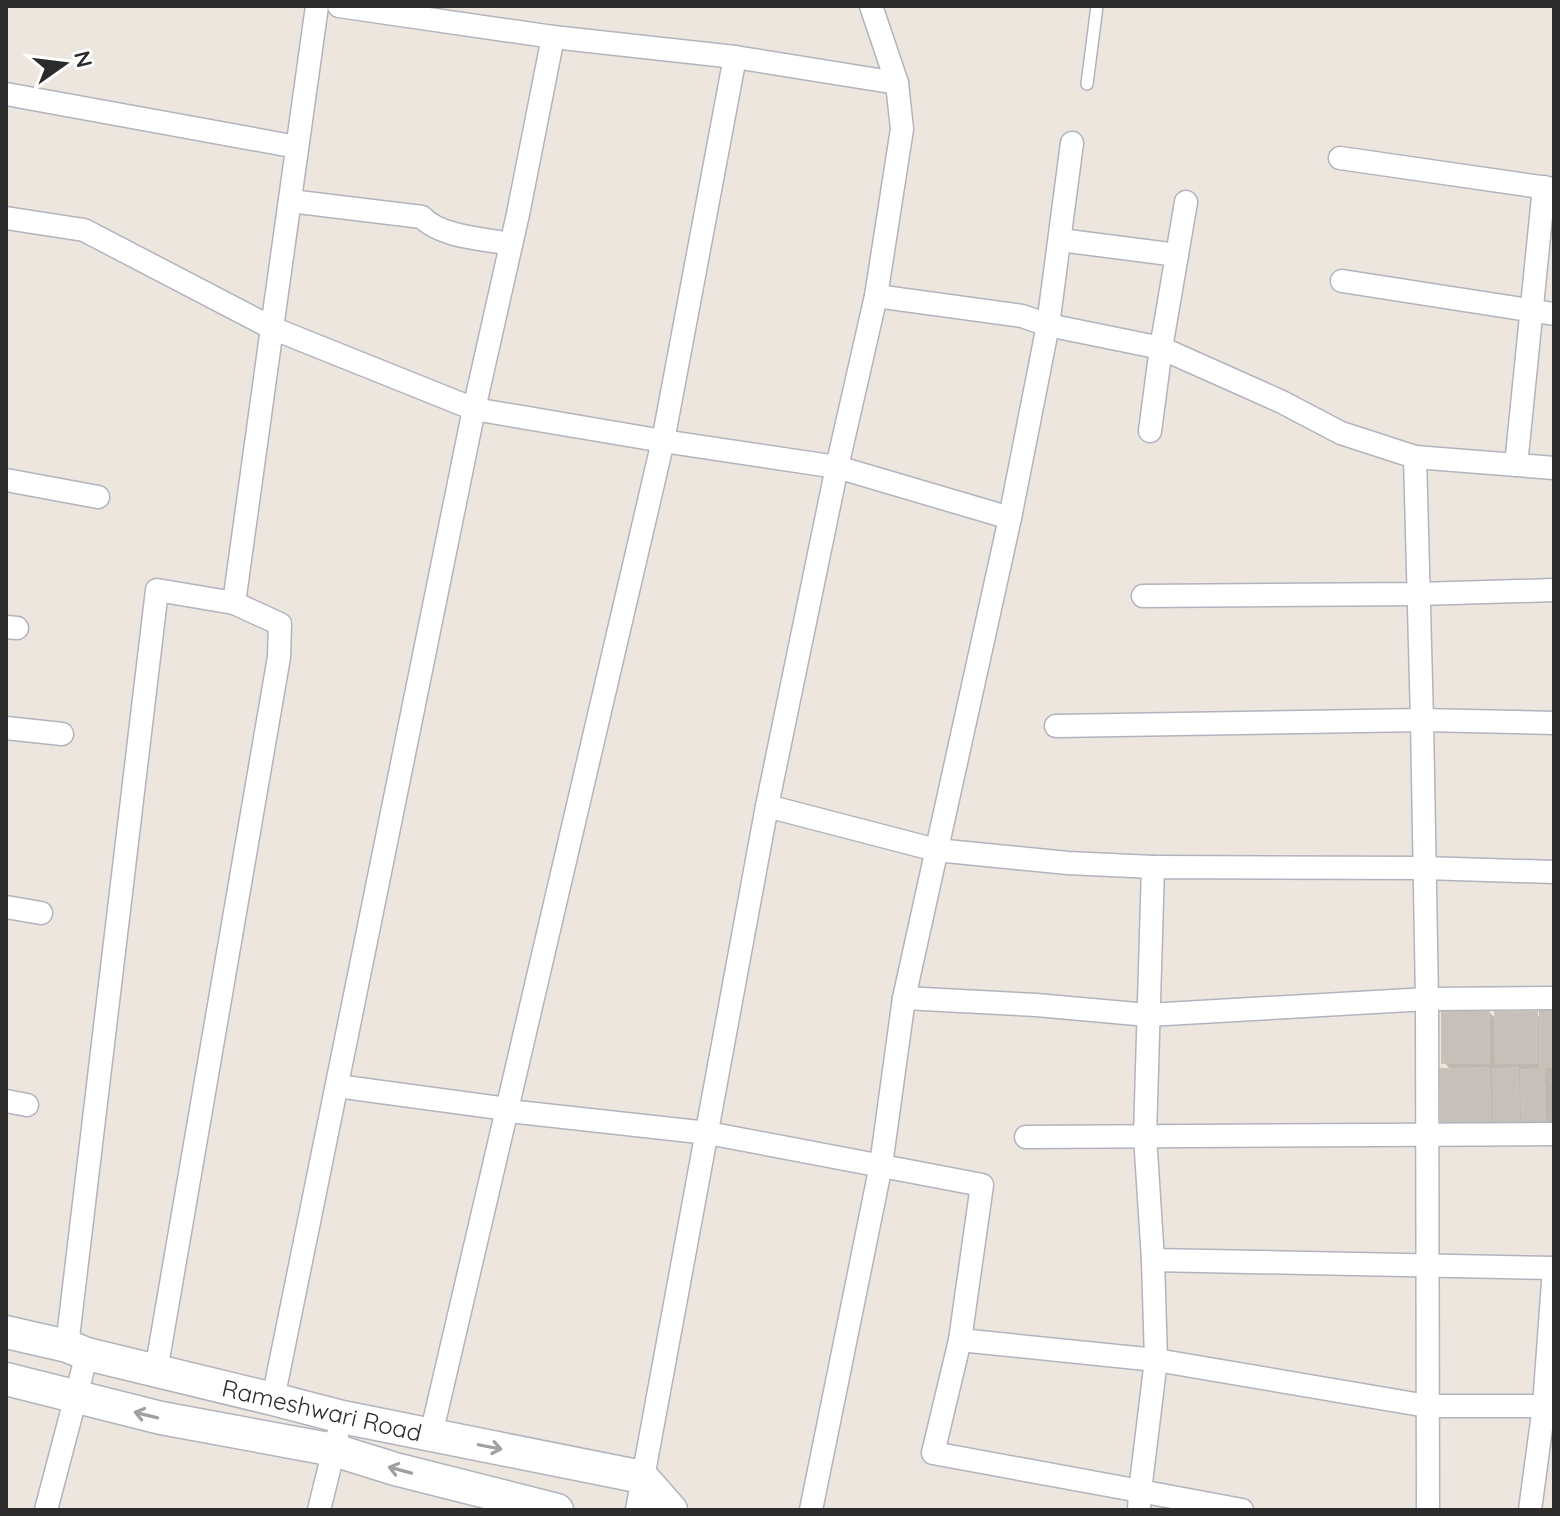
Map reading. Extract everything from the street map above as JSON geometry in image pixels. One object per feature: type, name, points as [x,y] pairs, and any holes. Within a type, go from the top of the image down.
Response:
[{"type":"main road","name":"Rameshwari Road","points":[[6,1332],[342,1417],[642,1477]]},
{"type":"main road","points":[[6,1379],[161,1418],[334,1450],[395,1469],[557,1510]]},
{"type":"main road","points":[[642,1477],[671,1510]]},
{"type":"street","points":[[234,603],[317,6]]},
{"type":"street","points":[[339,6],[553,37],[735,57],[897,83]]},
{"type":"street","points":[[637,1510],[767,806],[876,296],[902,129],[897,83],[871,6]]},
{"type":"street","points":[[273,1399],[474,409],[553,37]]},
{"type":"street","points":[[431,1435],[663,441],[735,57]]},
{"type":"street","points":[[6,94],[297,147]]},
{"type":"street","points":[[811,1510],[881,1165],[904,998],[1010,518],[1048,325],[1072,143]]},
{"type":"street","points":[[1340,158],[1549,188],[1543,312],[1516,465]]},
{"type":"street","points":[[290,201],[422,217],[441,231],[511,244]]},
{"type":"street","points":[[1150,431],[1186,202]]},
{"type":"street","points":[[6,218],[84,230],[272,328],[474,409],[837,467],[1010,518]]},
{"type":"street","points":[[1060,240],[1177,255]]},
{"type":"street","points":[[1342,281],[1543,312]]},
{"type":"street","points":[[876,296],[1022,316],[1048,325],[1161,348],[1282,402],[1341,433],[1415,457],[1554,468]]},
{"type":"street","points":[[1415,457],[1427,999],[1428,1510]]},
{"type":"street","points":[[6,480],[98,497]]},
{"type":"street","points":[[46,1510],[76,1397],[77,1350],[157,590],[234,603],[280,624],[279,657],[156,1371]]},
{"type":"street","points":[[1143,596],[1554,590]]},
{"type":"street","points":[[1056,726],[1422,720],[1554,723]]},
{"type":"street","points":[[6,728],[62,734]]},
{"type":"street","points":[[767,806],[936,850],[1068,863],[1153,867],[1554,872]]},
{"type":"street","points":[[1140,1501],[1156,1360],[1145,1136],[1153,867]]},
{"type":"street","points":[[6,907],[41,913]]},
{"type":"street","points":[[904,998],[1148,1015],[1427,999],[1554,998]]},
{"type":"street","points":[[337,1086],[508,1111],[708,1133],[982,1185],[960,1340],[933,1453],[1140,1501],[1242,1510]]},
{"type":"street","points":[[1026,1137],[1554,1134]]},
{"type":"street","points":[[1153,1260],[1554,1268],[1549,1406],[1530,1510]]},
{"type":"street","points":[[960,1340],[1156,1360],[1427,1406],[1549,1406]]},
{"type":"street","points":[[319,1510],[342,1417]]},
{"type":"lane","points":[[1087,84],[1097,6]]},
{"type":"building","points":[[1540,1009],[1554,1009],[1554,1067],[1540,1067]]},
{"type":"building","points":[[1442,1010],[1489,1010],[1489,1063],[1442,1063]]},
{"type":"building","points":[[1495,1012],[1537,1012],[1537,1063],[1496,1063]]},
{"type":"building","points":[[1489,1068],[1491,1123],[1441,1124],[1440,1069]]},
{"type":"building","points":[[1518,1068],[1519,1125],[1494,1125],[1493,1069]]},
{"type":"building","points":[[1544,1069],[1545,1126],[1522,1127],[1521,1070]]}]
